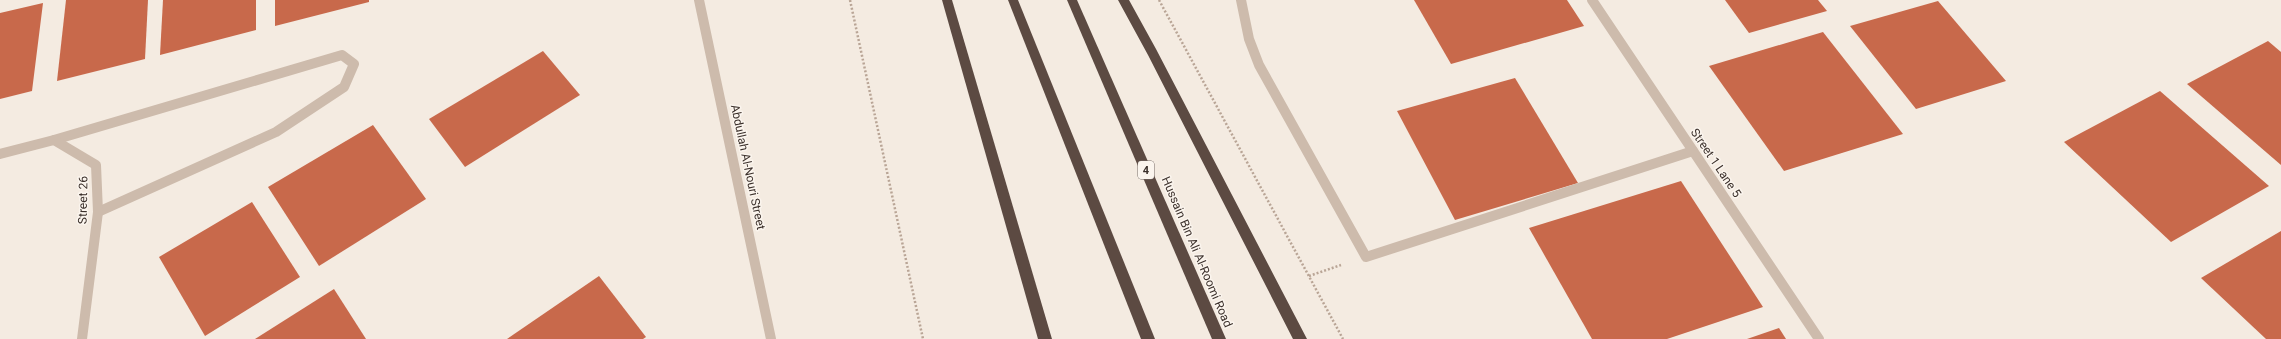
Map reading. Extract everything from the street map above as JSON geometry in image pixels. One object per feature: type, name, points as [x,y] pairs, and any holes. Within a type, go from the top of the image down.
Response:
[{"type":"highway","points":[[947,0],[1045,339]]},
{"type":"highway","points":[[1013,0],[1148,339]]},
{"type":"highway","name":"Hussain Bin Ali Al-Roomi Road","points":[[1072,0],[1219,339]]},
{"type":"highway","points":[[1123,0],[1152,52],[1300,339]]},
{"type":"highway","points":[[1024,270],[1036,339]]},
{"type":"street","name":"Abdullah Al-Nouri Street","points":[[699,0],[771,339]]},
{"type":"street","points":[[1241,0],[1249,39],[1259,64],[1366,257],[1693,152]]},
{"type":"street","name":"Street 1 Lane 5","points":[[1592,0],[1819,339]]},
{"type":"street","points":[[0,154],[186,102],[278,72],[342,55],[354,64],[344,87],[276,132],[98,212]]},
{"type":"street","name":"Street 26","points":[[54,140],[96,165],[98,212],[82,339]]},
{"type":"path","points":[[850,0],[923,339]]},
{"type":"path","points":[[1159,0],[1343,339]]},
{"type":"path","points":[[1309,276],[1366,257]]},
{"type":"building","points":[[66,0],[148,0],[145,59],[57,81]]},
{"type":"building","points":[[163,0],[256,0],[256,30],[160,55]]},
{"type":"building","points":[[275,0],[369,0],[369,2],[275,26]]},
{"type":"building","points":[[1414,0],[1567,0],[1584,26],[1451,64]]},
{"type":"building","points":[[1725,0],[1818,0],[1827,11],[1749,33]]},
{"type":"building","points":[[1938,1],[2006,81],[1916,109],[1850,26]]},
{"type":"building","points":[[43,3],[32,91],[0,99],[0,13]]},
{"type":"building","points":[[1823,32],[1903,134],[1784,171],[1709,66]]},
{"type":"building","points":[[2268,41],[2281,52],[2281,165],[2187,84]]},
{"type":"building","points":[[543,51],[580,95],[465,167],[429,119]]},
{"type":"building","points":[[1515,78],[1578,183],[1455,220],[1397,111]]},
{"type":"building","points":[[2160,91],[2269,186],[2171,242],[2064,142]]},
{"type":"building","points":[[373,125],[426,199],[319,266],[268,187]]},
{"type":"building","points":[[1681,181],[1763,307],[1667,339],[1592,339],[1529,228]]},
{"type":"building","points":[[252,202],[300,277],[205,336],[159,257]]},
{"type":"building","points":[[2281,231],[2281,339],[2266,339],[2201,278]]},
{"type":"building","points":[[599,276],[646,337],[643,339],[507,339]]},
{"type":"building","points":[[334,289],[366,339],[255,339]]},
{"type":"building","points":[[1779,328],[1786,339],[1747,339]]}]
